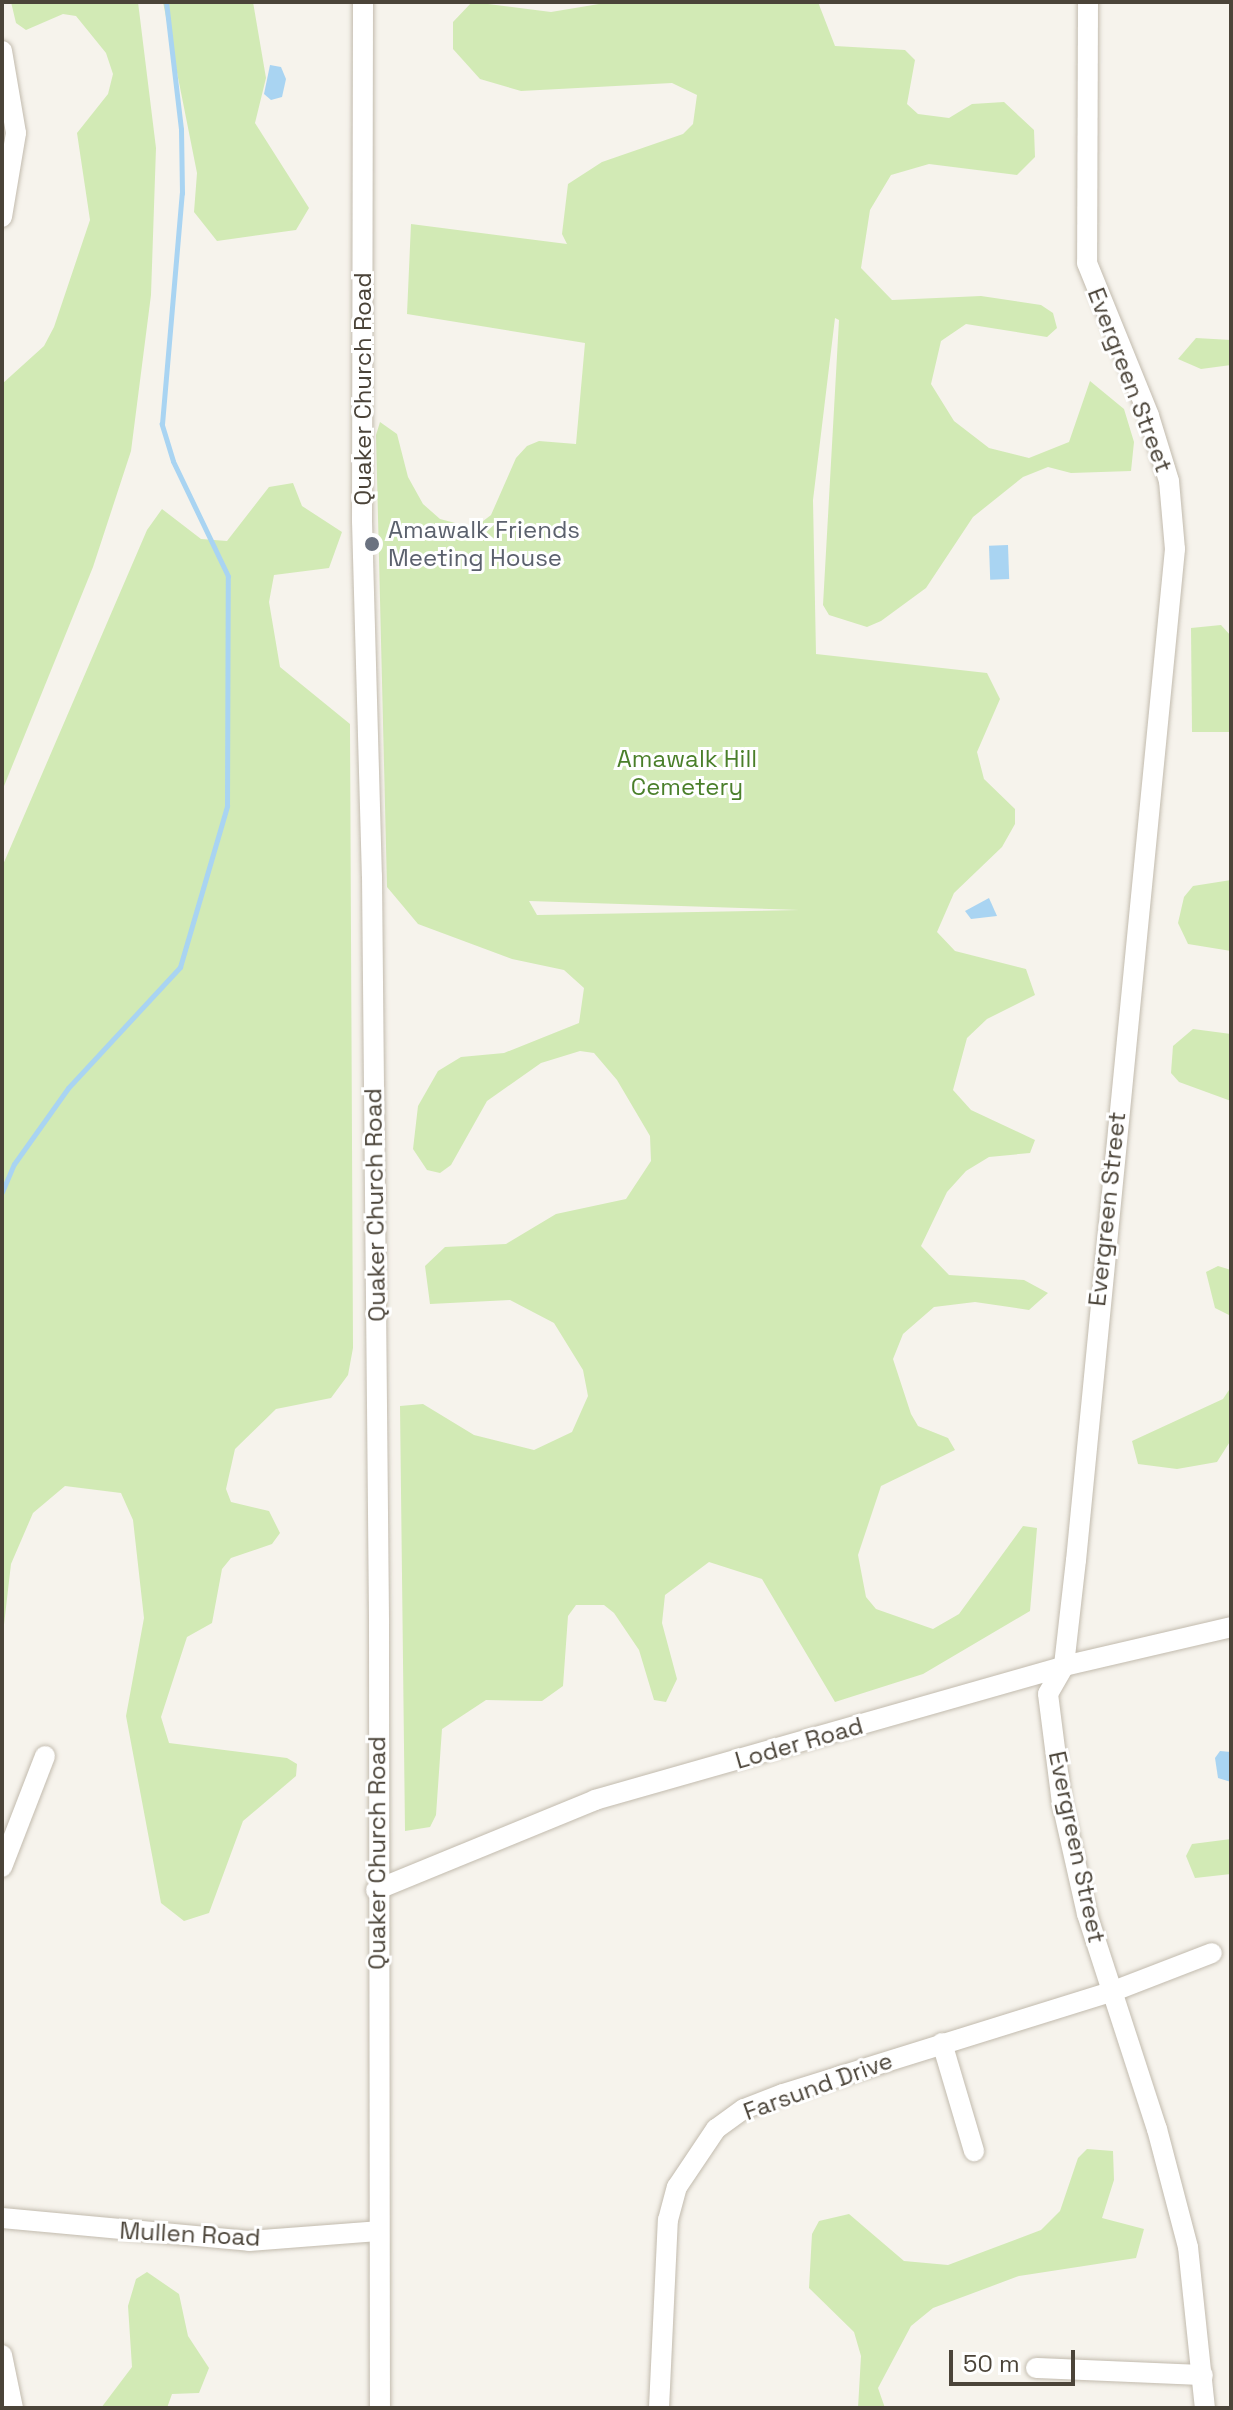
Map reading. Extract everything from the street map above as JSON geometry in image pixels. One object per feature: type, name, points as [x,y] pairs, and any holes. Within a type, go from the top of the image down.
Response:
[{"type":"street","name":"Quaker Church Road","points":[[363,2],[362,521],[372,876],[379,1624],[376,1890],[380,2408]]},
{"type":"street","name":"Evergreen Street","points":[[1088,2],[1087,263],[1149,416],[1169,481],[1175,549],[1064,1666],[1048,1694],[1062,1803],[1111,1992],[1157,2129],[1188,2247],[1205,2408]]},
{"type":"street","points":[[2,51],[16,133],[2,217]]},
{"type":"street","name":"Loder Road","points":[[376,1890],[595,1800],[1064,1666],[1231,1627]]},
{"type":"street","points":[[2,1867],[45,1756]]},
{"type":"street","name":"Farsund Drive","points":[[661,2408],[668,2220],[677,2187],[693,2157],[716,2129],[744,2109],[942,2043],[1111,1992],[1212,1953]]},
{"type":"street","points":[[942,2043],[974,2151]]},
{"type":"street","name":"Mullen Road","points":[[2,2218],[249,2241],[378,2231]]},
{"type":"street","points":[[2,2355],[13,2408]]},
{"type":"street","points":[[1036,2368],[1203,2375]]},
{"type":"green space","points":[[11,2],[138,2],[156,148],[151,295],[131,451],[93,567],[2,791],[2,384],[44,346],[54,327],[90,220],[77,133],[108,94],[113,74],[106,53],[76,16],[63,14],[26,30],[16,23]]},
{"type":"green space","points":[[163,2],[253,2],[266,78],[255,123],[309,208],[296,230],[217,241],[194,212],[197,173]]},
{"type":"green space","name":"Amawalk Hill Cemetery","points":[[472,2],[551,12],[611,2],[818,2],[835,46],[905,50],[915,60],[907,104],[918,114],[949,118],[972,104],[1004,102],[1034,130],[1035,157],[1017,175],[929,164],[891,175],[870,210],[861,268],[892,300],[981,296],[1041,305],[1053,313],[1057,328],[1047,337],[966,324],[941,341],[931,384],[954,421],[989,448],[1029,458],[1069,442],[1090,381],[1124,409],[1134,442],[1131,471],[1071,473],[1048,467],[1023,477],[973,517],[926,588],[881,621],[867,627],[829,615],[823,605],[839,320],[835,318],[813,500],[816,654],[987,673],[1000,699],[977,752],[984,779],[1015,809],[1015,824],[1002,847],[954,893],[937,932],[955,951],[1026,969],[1035,995],[987,1019],[967,1038],[953,1090],[971,1110],[1035,1140],[1030,1153],[989,1157],[966,1171],[947,1192],[921,1246],[949,1275],[1024,1280],[1048,1293],[1029,1310],[975,1302],[934,1307],[903,1334],[893,1359],[911,1414],[918,1426],[948,1438],[955,1450],[881,1486],[858,1555],[866,1597],[876,1609],[933,1629],[959,1614],[1023,1526],[1037,1528],[1030,1611],[923,1674],[835,1702],[762,1579],[709,1562],[665,1595],[662,1623],[677,1679],[666,1702],[654,1700],[639,1650],[614,1613],[604,1605],[576,1605],[568,1616],[563,1686],[542,1701],[486,1700],[442,1729],[436,1815],[430,1827],[405,1831],[400,1406],[423,1404],[474,1435],[534,1450],[572,1432],[588,1396],[583,1370],[554,1323],[510,1300],[430,1304],[425,1266],[445,1247],[506,1244],[556,1214],[626,1199],[651,1161],[650,1136],[617,1080],[594,1053],[580,1051],[541,1063],[487,1101],[451,1165],[440,1173],[427,1170],[413,1149],[418,1106],[438,1071],[461,1057],[504,1053],[579,1023],[584,988],[564,970],[512,959],[418,924],[387,887],[376,435],[380,422],[397,434],[408,477],[423,504],[440,519],[474,528],[491,515],[516,458],[527,446],[539,441],[576,444],[585,343],[407,314],[411,224],[567,244],[562,234],[568,184],[602,162],[683,134],[693,124],[697,95],[672,83],[521,91],[480,79],[453,49],[453,22]],"holes":[[[529,901],[800,910],[537,915]]]},
{"type":"green space","points":[[1196,338],[1231,340],[1231,365],[1201,369],[1178,359]]},
{"type":"green space","points":[[293,483],[302,506],[342,532],[329,568],[274,575],[269,602],[280,667],[350,724],[353,1348],[348,1375],[331,1398],[276,1409],[235,1449],[226,1489],[231,1502],[269,1511],[280,1533],[272,1544],[231,1558],[222,1569],[212,1623],[187,1637],[161,1717],[169,1743],[287,1758],[297,1764],[296,1776],[243,1821],[209,1913],[184,1921],[161,1903],[126,1716],[144,1618],[133,1520],[121,1493],[65,1486],[33,1513],[11,1564],[2,1642],[2,867],[147,530],[162,509],[201,539],[227,541],[269,487]]},
{"type":"green space","points":[[1221,625],[1231,636],[1231,732],[1192,732],[1191,628]]},
{"type":"green space","points":[[1231,880],[1231,951],[1188,944],[1178,923],[1184,897],[1193,886]]},
{"type":"green space","points":[[1193,1029],[1231,1034],[1231,1101],[1179,1082],[1171,1073],[1173,1046]]},
{"type":"green space","points":[[1218,1266],[1231,1270],[1231,1316],[1215,1308],[1206,1272]]},
{"type":"green space","points":[[1231,1387],[1231,1440],[1217,1462],[1177,1469],[1138,1464],[1132,1441],[1223,1399]]},
{"type":"green space","points":[[1231,1839],[1231,1874],[1195,1878],[1186,1856],[1192,1844]]},
{"type":"green space","points":[[1087,2149],[1113,2151],[1114,2180],[1102,2218],[1144,2229],[1136,2258],[1019,2276],[933,2308],[911,2326],[878,2388],[885,2408],[858,2408],[861,2356],[854,2332],[809,2288],[812,2234],[819,2221],[849,2214],[904,2261],[948,2265],[1041,2230],[1060,2211],[1078,2158]]},
{"type":"green space","points":[[147,2272],[179,2294],[188,2336],[209,2368],[199,2393],[172,2394],[167,2408],[101,2408],[132,2367],[128,2306],[136,2279]]},
{"type":"water","points":[[270,65],[281,67],[286,79],[282,97],[271,100],[264,94]]},
{"type":"water","points":[[1008,545],[1009,579],[990,580],[989,546]]},
{"type":"water","points":[[989,898],[997,916],[971,919],[965,911]]},
{"type":"water","points":[[1220,1751],[1231,1752],[1231,1782],[1218,1778],[1215,1758]]},
{"type":"waterway","points":[[2,1192],[14,1164],[68,1088],[180,967],[227,806],[228,576],[173,461],[162,424],[182,193],[181,129],[166,2]]},
{"type":"place","name":"Amawalk Friends Meeting House","points":[[372,544]]}]
